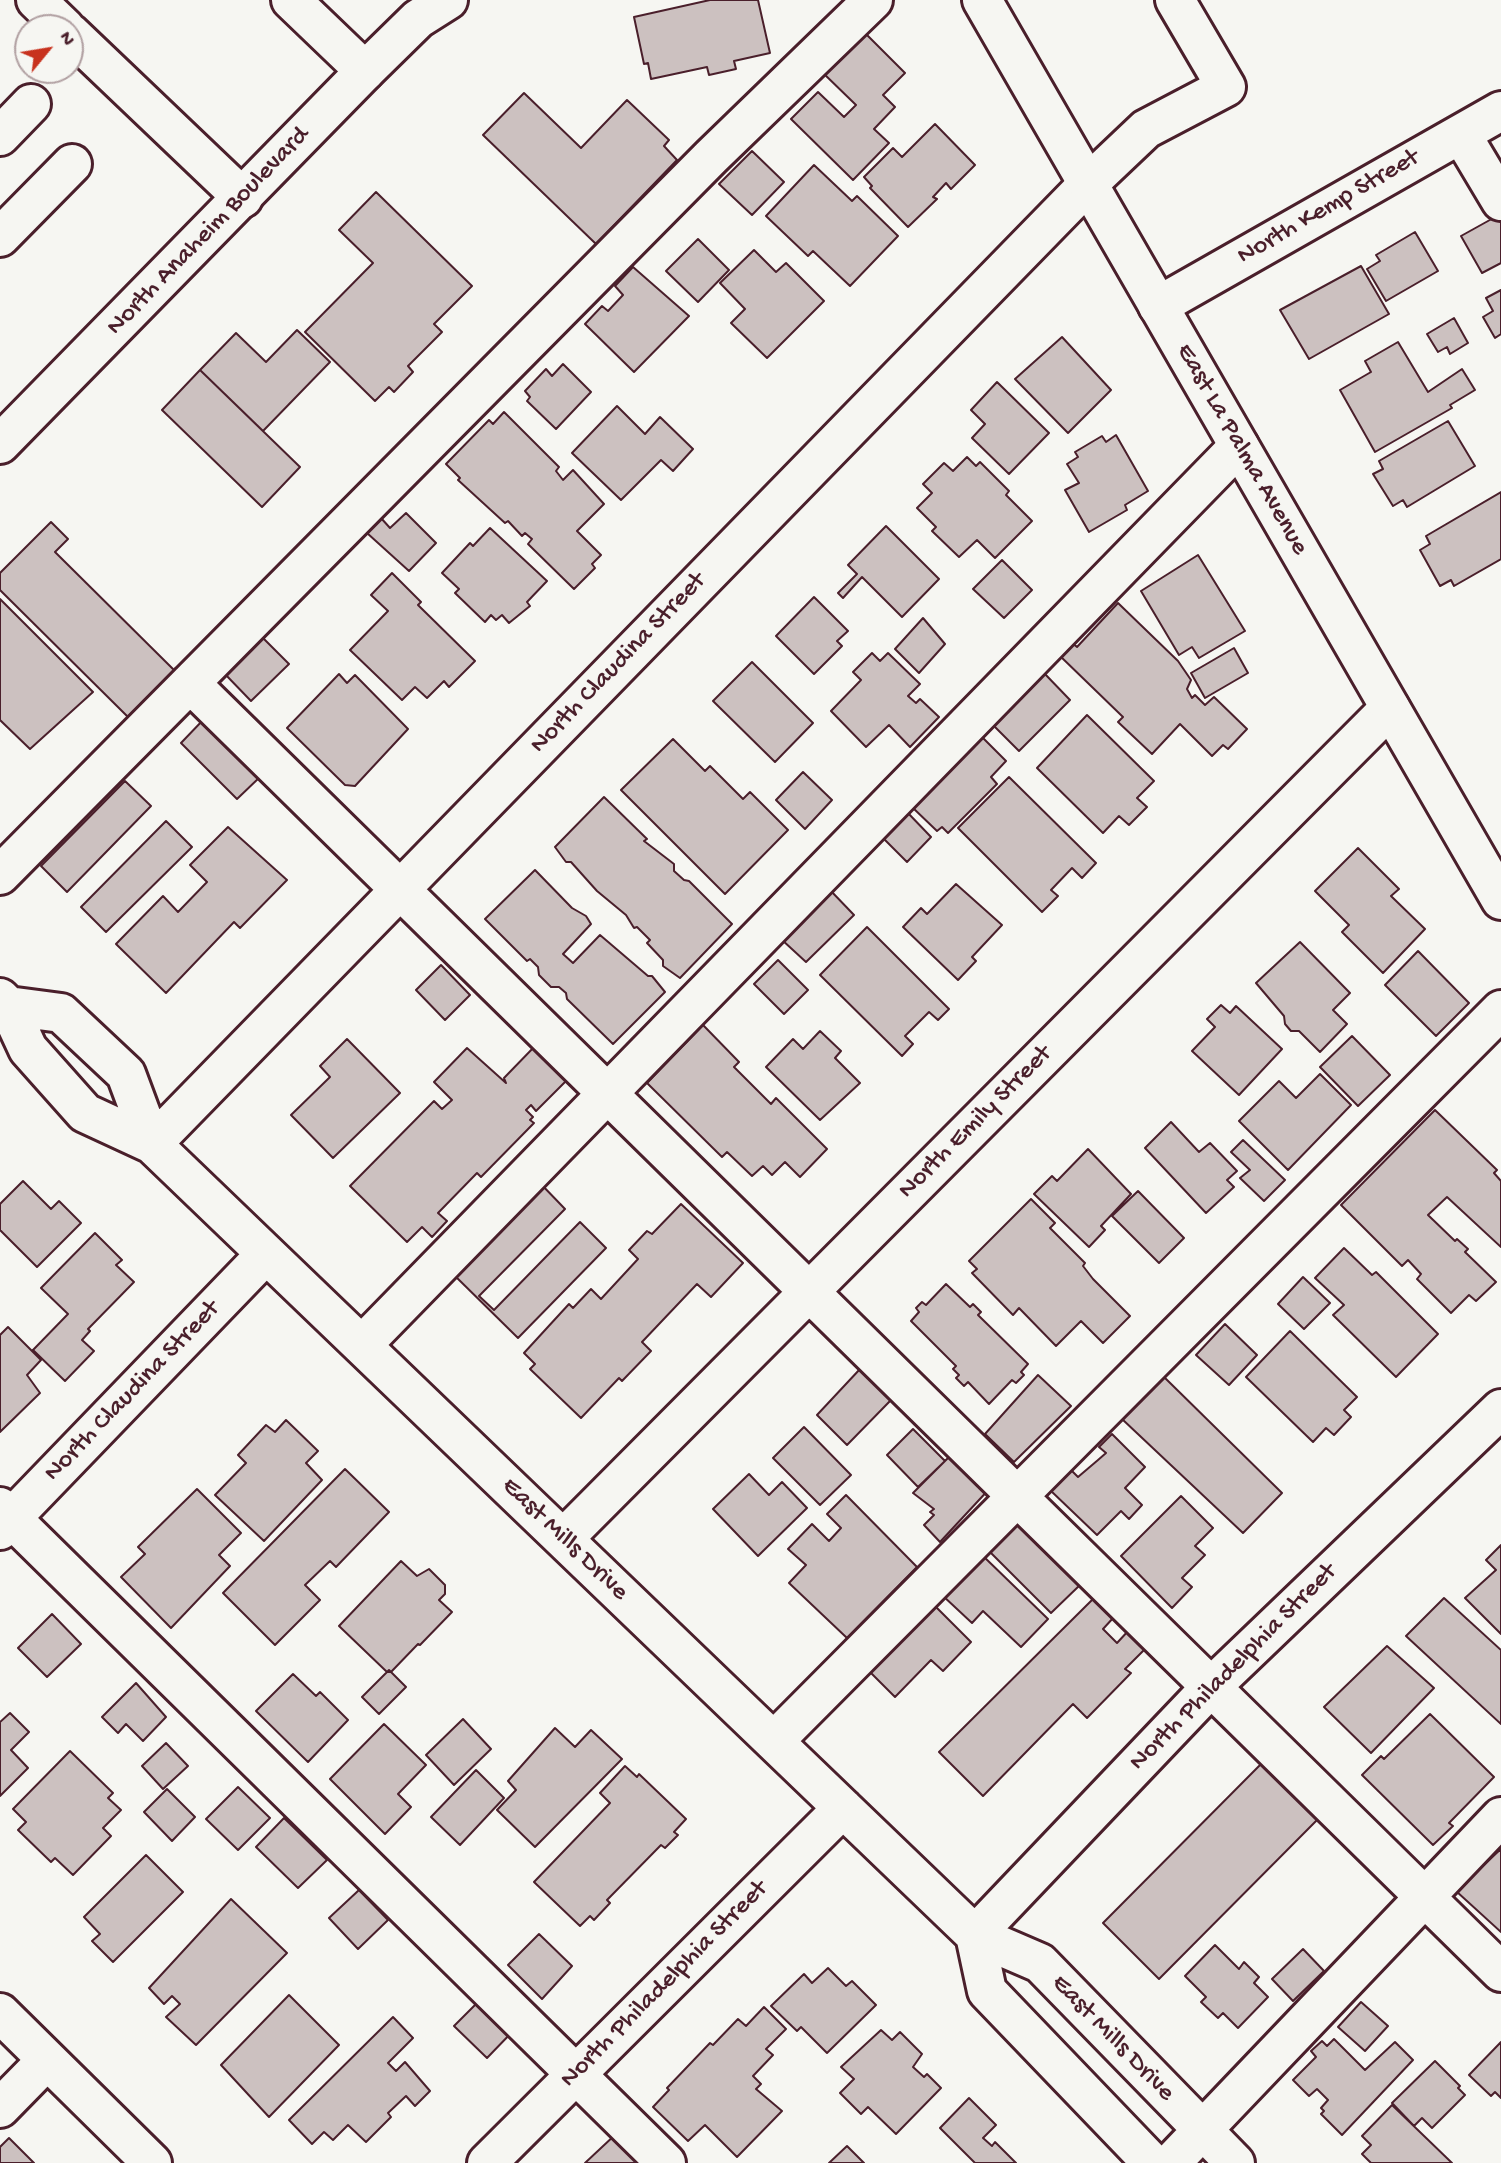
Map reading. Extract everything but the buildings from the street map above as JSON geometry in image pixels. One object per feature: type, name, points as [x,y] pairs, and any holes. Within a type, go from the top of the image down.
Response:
[{"type":"street","points":[[36,0],[50,14]]},
{"type":"street","points":[[291,0],[365,71]]},
{"type":"street","points":[[0,875],[711,157],[873,0]]},
{"type":"street","name":"East La Palma Avenue","points":[[982,0],[1390,708],[1495,877]]},
{"type":"street","name":"North Claudina Street","points":[[152,1144],[1088,184],[1146,129],[1226,86],[1175,0]]},
{"type":"street","name":"North Anaheim Boulevard","points":[[4,433],[243,198],[365,71],[432,6]]},
{"type":"street","points":[[84,46],[243,198]]},
{"type":"street","points":[[0,136],[30,104]]},
{"type":"street","name":"North Kemp Street","points":[[1158,306],[1501,111]]},
{"type":"street","points":[[1461,134],[1501,201]]},
{"type":"street","points":[[0,237],[72,164]]},
{"type":"street","points":[[362,1345],[1239,446]]},
{"type":"street","points":[[190,683],[1501,1972]]},
{"type":"street","name":"North Emily Street","points":[[563,1539],[1390,708]]},
{"type":"street","name":"East Mills Drive","points":[[3,1006],[28,1049],[85,1113],[152,1144],[975,1935],[1040,1963],[1201,2132],[1235,2163]]},
{"type":"street","name":"East Mills Drive","points":[[3,1006],[61,1013],[126,1074],[152,1144]]},
{"type":"street","points":[[774,1741],[1501,1010]]},
{"type":"street","name":"North Claudina Street","points":[[3,1518],[266,1254]]},
{"type":"street","name":"North Philadelphia Street","points":[[975,1935],[1211,1687],[1501,1409]]},
{"type":"street","points":[[3,1518],[666,2163]]},
{"type":"street","name":"North Philadelphia Street","points":[[487,2163],[843,1808]]},
{"type":"street","points":[[1171,2163],[1501,1817]]},
{"type":"street","points":[[975,1935],[987,1991],[1153,2163]]},
{"type":"street","points":[[0,2014],[152,2163]]},
{"type":"street","points":[[0,2108],[47,2060]]}]
